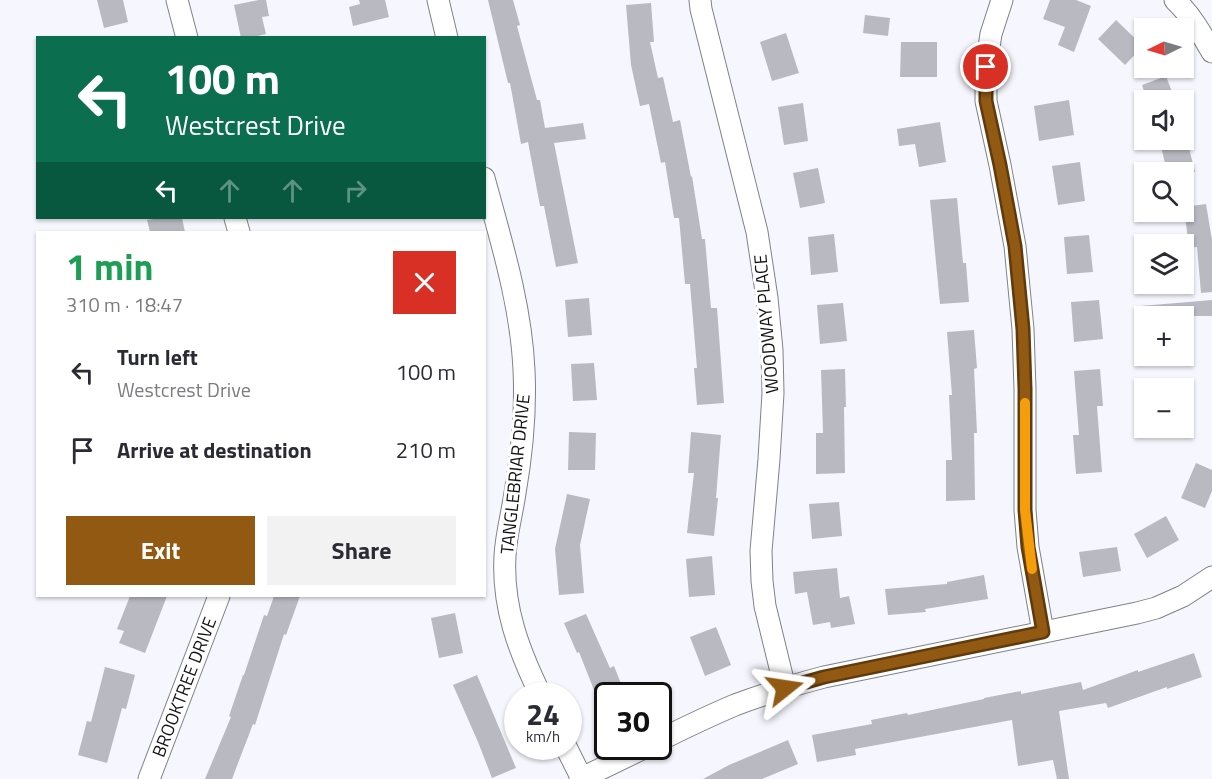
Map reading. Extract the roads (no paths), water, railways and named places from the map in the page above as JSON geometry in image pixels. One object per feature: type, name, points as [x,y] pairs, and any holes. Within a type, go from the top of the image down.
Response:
[{"type":"street","points":[[177,0],[186,36]]},
{"type":"street","points":[[438,0],[447,36]]},
{"type":"street","name":"WOODWAY PLACE","points":[[700,0],[703,20],[757,232],[767,298],[773,393],[761,551],[762,581],[765,606],[785,688]]},
{"type":"street","points":[[1002,0],[991,34],[986,67],[986,101],[1015,246],[1023,329],[1025,510],[1028,547],[1043,632]]},
{"type":"street","points":[[1175,0],[1199,29],[1212,52]]},
{"type":"street","name":"TANGLEBRIAR DRIVE","points":[[486,185],[511,278],[524,370],[524,419],[519,469],[505,555],[506,595],[514,632],[534,682]]},
{"type":"street","points":[[672,734],[736,705],[824,677],[1156,608],[1183,597],[1212,577]]},
{"type":"street","name":"BROOKTREE DRIVE","points":[[149,779],[219,597]]},
{"type":"street","points":[[572,760],[582,779],[620,760]]}]
